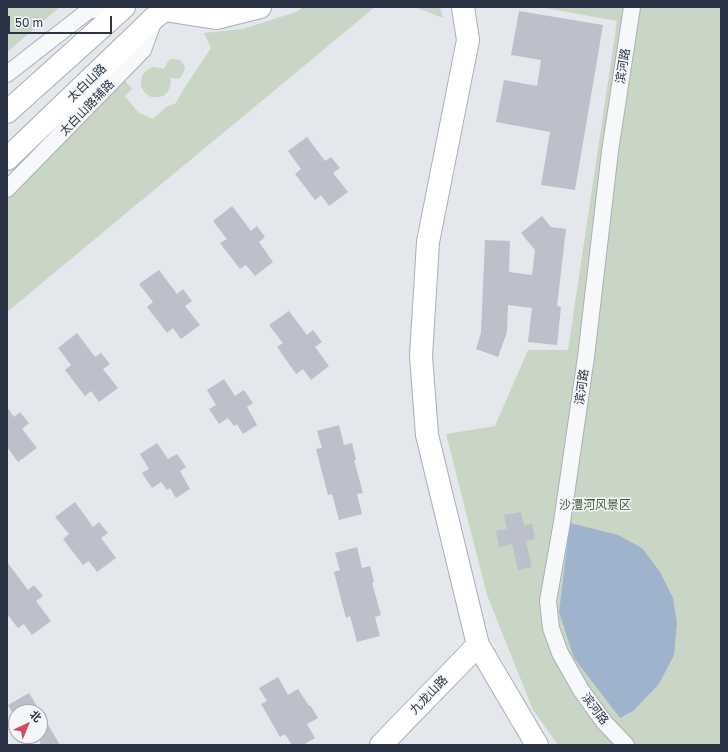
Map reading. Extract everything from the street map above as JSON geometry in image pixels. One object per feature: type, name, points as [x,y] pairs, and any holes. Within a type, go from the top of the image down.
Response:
[{"type":"street","points":[[7,74],[88,11],[108,7]]},
{"type":"street","points":[[7,112],[124,7]]},
{"type":"street","points":[[463,7],[468,40]]},
{"type":"street","points":[[477,7],[468,40],[428,242],[421,356],[427,435],[478,646],[537,745]]},
{"type":"street","name":"滨河路","points":[[626,745],[604,722],[581,690],[560,653],[551,628],[548,601],[562,522],[586,357],[610,151],[632,7]]},
{"type":"street","points":[[162,12],[216,18],[249,8]]},
{"type":"street","name":"太白山路","points":[[7,159],[162,12]]},
{"type":"street","name":"太白山路辅路","points":[[7,189],[143,50],[162,12]]},
{"type":"street","name":"九龙山路","points":[[380,745],[478,646]]},
{"type":"green space","points":[[7,7],[60,7],[7,52]]},
{"type":"green space","points":[[304,7],[375,7],[7,312],[7,193],[122,77],[132,89],[125,96],[138,112],[153,119],[166,107],[176,103],[211,48],[204,33],[243,29],[296,12]]},
{"type":"green space","points":[[415,7],[440,7],[443,18]]},
{"type":"green space","name":"沙澧河风景区","points":[[540,7],[721,7],[721,745],[558,745],[533,710],[487,595],[446,434],[495,426],[528,350],[568,350],[617,21]]},
{"type":"green space","points":[[171,59],[180,60],[185,67],[183,74],[180,78],[170,78],[170,87],[165,95],[160,97],[151,97],[146,94],[141,86],[142,76],[149,69],[154,67],[164,69]]},
{"type":"water","points":[[570,523],[618,535],[642,548],[660,572],[673,598],[677,623],[674,655],[659,684],[633,711],[620,718],[574,658],[559,612]]},
{"type":"building","points":[[519,11],[603,25],[575,190],[541,185],[550,132],[496,122],[504,80],[537,86],[541,60],[511,55]]},
{"type":"building","points":[[307,137],[325,161],[331,157],[340,168],[333,173],[348,192],[329,206],[321,195],[315,200],[295,174],[301,169],[288,151]]},
{"type":"building","points":[[232,206],[251,231],[257,226],[265,237],[259,242],[273,262],[255,276],[246,265],[240,269],[220,243],[227,239],[213,221]]},
{"type":"building","points":[[542,216],[551,227],[566,229],[557,306],[561,307],[557,345],[528,342],[532,308],[508,305],[507,332],[498,357],[476,349],[481,333],[485,240],[510,241],[509,272],[532,275],[535,250],[521,233]]},
{"type":"building","points":[[159,270],[177,294],[183,289],[192,301],[185,306],[200,325],[181,339],[173,328],[167,333],[147,307],[153,302],[139,284]]},
{"type":"building","points":[[289,311],[307,335],[313,330],[322,342],[315,347],[329,366],[311,380],[303,369],[296,374],[277,347],[283,343],[269,325]]},
{"type":"building","points":[[77,333],[95,357],[101,353],[110,364],[103,369],[118,388],[99,402],[91,391],[85,396],[65,370],[71,365],[58,348]]},
{"type":"building","points":[[224,379],[235,396],[244,390],[253,403],[247,407],[257,425],[243,434],[237,424],[234,426],[228,418],[219,424],[209,409],[216,405],[207,390]]},
{"type":"building","points":[[7,407],[14,417],[20,412],[29,423],[22,429],[37,448],[18,462],[7,447]]},
{"type":"building","points":[[339,425],[344,445],[352,443],[356,460],[354,460],[363,493],[357,494],[362,514],[339,520],[332,494],[328,495],[316,449],[322,448],[317,431]]},
{"type":"building","points":[[157,443],[168,459],[177,454],[186,467],[180,471],[190,489],[176,498],[170,488],[167,490],[161,482],[152,488],[142,473],[149,469],[140,454]]},
{"type":"building","points":[[75,502],[93,527],[99,522],[108,533],[101,538],[116,558],[97,572],[89,561],[83,565],[63,539],[69,534],[55,517]]},
{"type":"building","points":[[521,512],[524,525],[532,524],[535,539],[526,541],[532,567],[518,570],[512,544],[499,547],[496,531],[507,529],[504,515]]},
{"type":"building","points":[[357,547],[362,568],[370,566],[374,582],[372,583],[381,615],[375,617],[380,636],[357,642],[350,616],[346,618],[334,572],[340,570],[335,553]]},
{"type":"building","points":[[7,562],[28,590],[34,585],[43,596],[36,601],[51,621],[32,635],[24,624],[18,628],[7,614]]},
{"type":"building","points":[[278,677],[288,695],[298,689],[318,718],[307,724],[315,738],[303,745],[292,745],[285,734],[280,737],[261,704],[267,701],[259,688]]},
{"type":"building","points":[[29,693],[36,704],[10,704]]},
{"type":"building","points":[[48,725],[60,745],[40,745],[48,744]]}]
